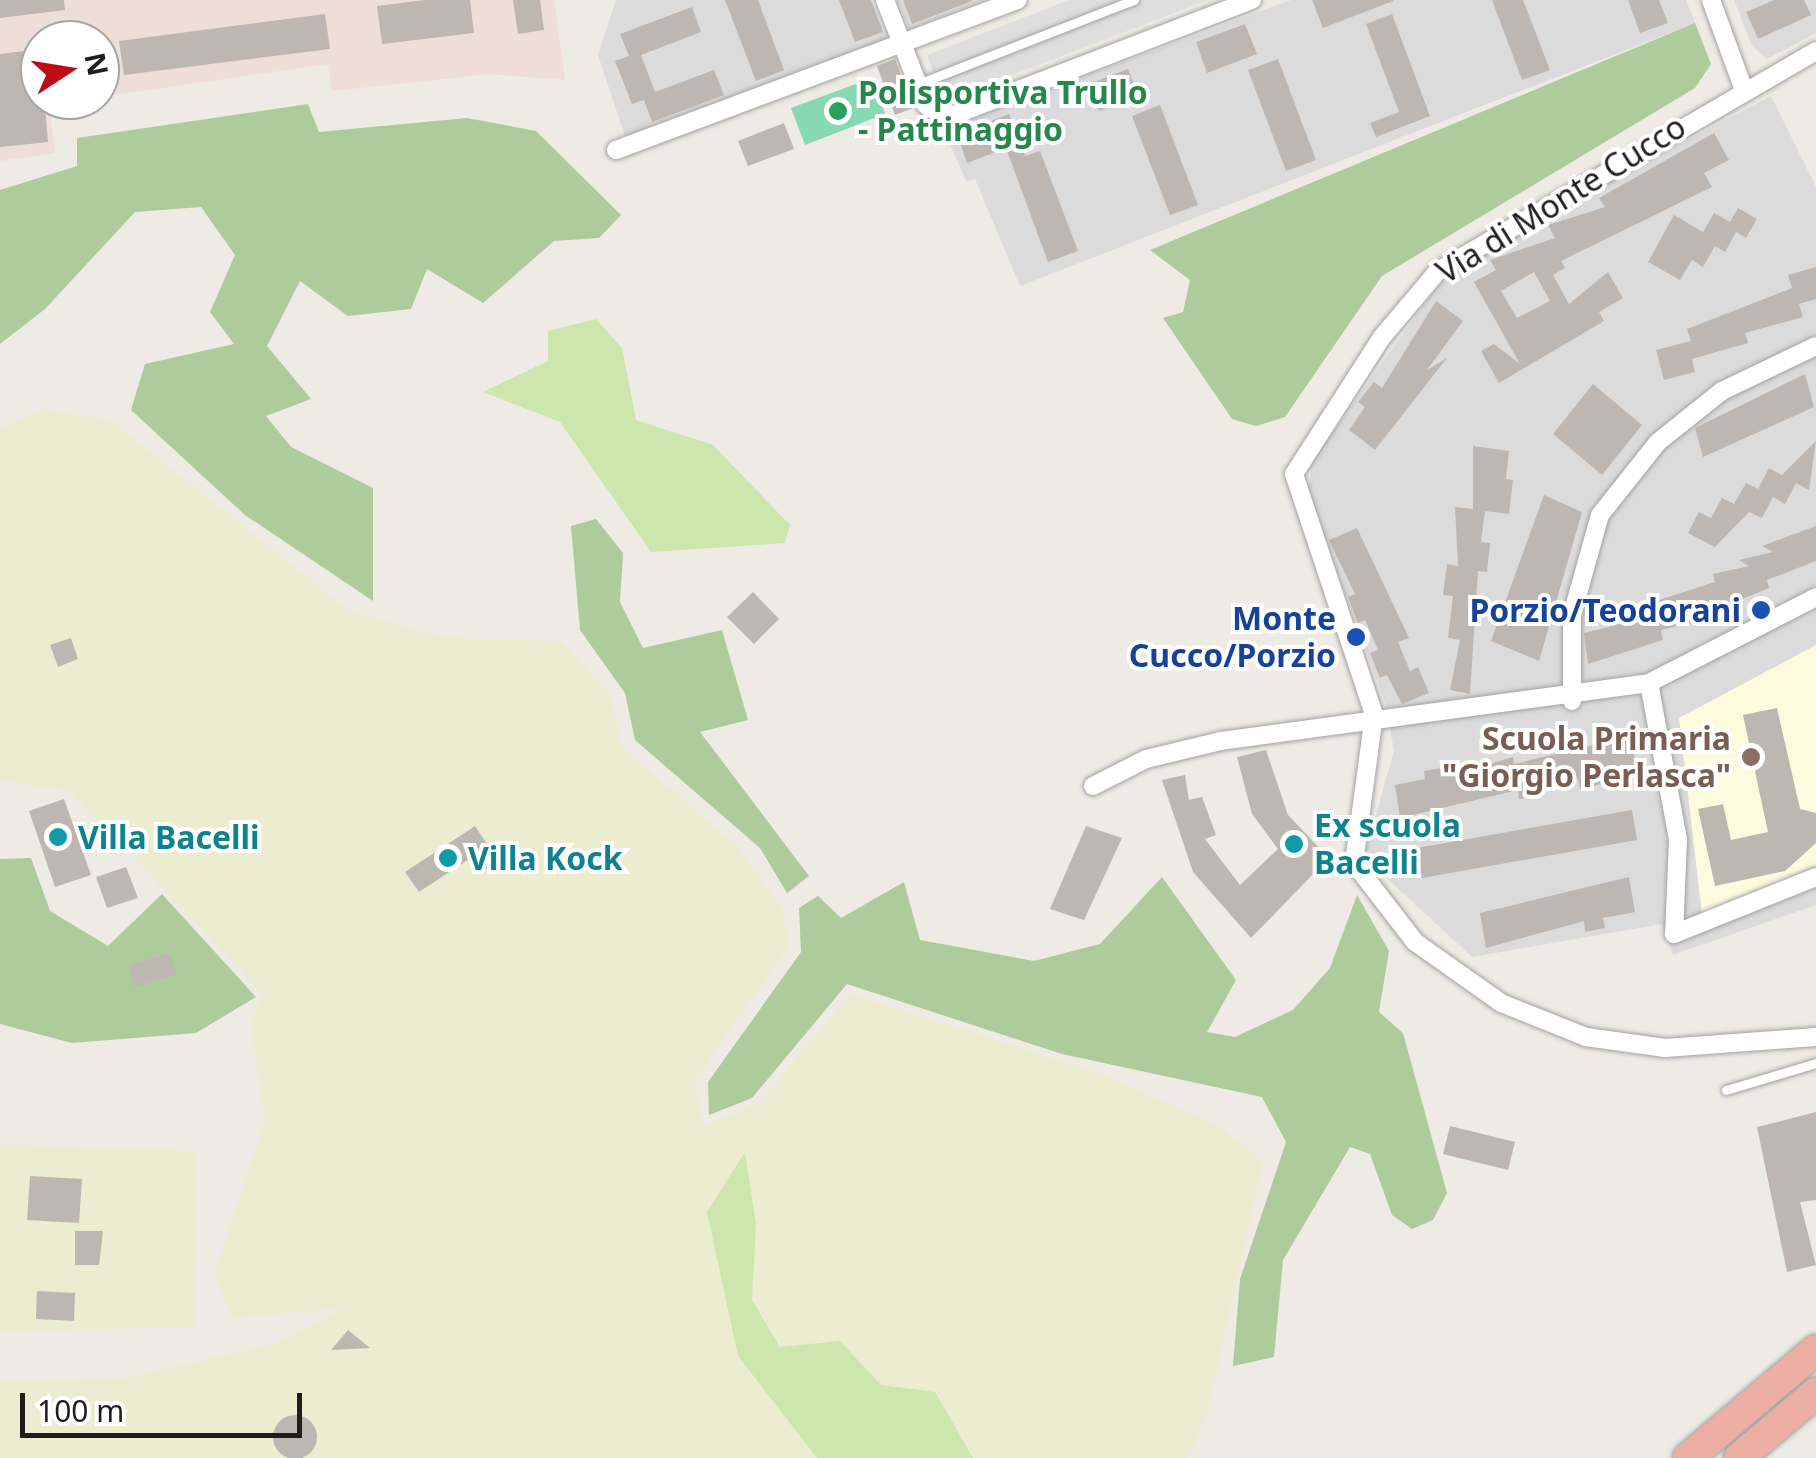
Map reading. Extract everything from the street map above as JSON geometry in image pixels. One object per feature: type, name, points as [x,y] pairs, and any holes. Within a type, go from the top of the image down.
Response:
[{"type":"highway","points":[[1688,1458],[1816,1350]]},
{"type":"highway","points":[[1739,1458],[1816,1393]]},
{"type":"street","points":[[885,0],[929,110],[946,118],[1252,0]]},
{"type":"street","points":[[616,150],[1018,0]]},
{"type":"street","points":[[1711,0],[1744,90]]},
{"type":"street","name":"Via di Monte Cucco","points":[[1375,723],[1295,492],[1303,450],[1437,272],[1816,51]]},
{"type":"street","points":[[1572,700],[1572,615],[1600,514],[1658,442],[1722,391],[1816,346]]},
{"type":"street","points":[[1092,786],[1168,752],[1572,700],[1649,683],[1816,596]]},
{"type":"street","points":[[1649,683],[1678,840],[1674,934],[1816,877]]},
{"type":"street","points":[[1375,723],[1354,863],[1415,942],[1458,978],[1534,1020],[1625,1045],[1816,1037]]},
{"type":"lane","points":[[918,84],[1134,0]]},
{"type":"lane","points":[[1726,1090],[1816,1063]]},
{"type":"shaded area","points":[[0,0],[554,0],[565,80],[489,74],[332,91],[328,64],[120,94],[120,20],[20,20],[20,120],[51,120],[55,153],[0,161]]},
{"type":"shaded area","points":[[616,0],[871,0],[887,39],[625,136],[598,55]]},
{"type":"shaded area","points":[[897,0],[985,0],[909,29]]},
{"type":"shaded area","points":[[1069,0],[1208,0],[944,101],[927,55]]},
{"type":"shaded area","points":[[1291,0],[1686,0],[1695,23],[1020,286],[975,179],[966,181],[943,129]]},
{"type":"shaded area","points":[[1734,0],[1816,0],[1816,33],[1767,59],[1752,46]]},
{"type":"shaded area","points":[[1771,96],[1816,187],[1816,905],[1673,955],[1662,924],[1472,957],[1364,857],[1394,751],[1386,705],[1308,493],[1312,461],[1436,288],[1503,237]]},
{"type":"shaded area","name":"Scuola Primaria \"Giorgio Perlasca\"","points":[[1816,645],[1816,866],[1702,914],[1679,718]]},
{"type":"green space","points":[[1695,23],[1711,64],[1695,88],[1382,276],[1285,417],[1256,426],[1232,419],[1163,318],[1183,312],[1190,280],[1150,250]]},
{"type":"green space","name":"Polisportiva Trullo - Pattinaggio","points":[[872,78],[885,114],[805,145],[791,108]]},
{"type":"green space","points":[[308,104],[319,132],[467,118],[536,131],[621,215],[599,238],[554,241],[483,303],[427,269],[411,309],[348,316],[300,281],[267,346],[311,399],[266,416],[291,447],[373,488],[373,601],[245,515],[131,410],[145,364],[234,344],[210,312],[235,255],[201,207],[135,212],[45,309],[0,344],[0,190],[77,166],[77,138]]},
{"type":"green space","points":[[596,319],[622,348],[636,420],[713,445],[790,525],[785,543],[651,552],[560,422],[483,392],[548,361],[548,331]]},
{"type":"green space","points":[[42,409],[111,421],[350,612],[447,638],[561,641],[609,693],[622,747],[737,847],[782,909],[789,945],[694,1081],[703,1126],[759,1103],[850,994],[1093,1071],[1218,1125],[1263,1162],[1206,1417],[1188,1458],[973,1458],[935,1392],[881,1385],[840,1341],[780,1347],[752,1300],[756,1224],[738,1356],[817,1458],[303,1458],[317,1431],[293,1415],[273,1434],[286,1458],[0,1458],[0,1382],[127,1378],[274,1344],[346,1308],[232,1318],[214,1275],[265,1120],[251,1025],[262,993],[70,791],[0,780],[0,429]],"holes":[[[475,826],[498,861],[485,870],[475,855],[419,892],[406,872]]]},
{"type":"green space","points":[[596,519],[623,553],[620,602],[643,648],[722,630],[748,720],[700,732],[809,876],[787,893],[760,848],[635,740],[625,693],[580,630],[571,526]]},
{"type":"green space","points":[[31,858],[50,911],[108,946],[162,894],[256,997],[196,1033],[72,1043],[0,1024],[0,859]]},
{"type":"green space","points":[[1162,877],[1236,980],[1207,1032],[1235,1037],[1293,1010],[1330,968],[1357,895],[1389,951],[1379,1012],[1403,1033],[1447,1193],[1433,1220],[1412,1229],[1392,1215],[1370,1154],[1350,1147],[1283,1260],[1274,1357],[1233,1366],[1240,1279],[1286,1142],[1262,1097],[1062,1054],[847,984],[752,1098],[709,1115],[708,1082],[801,952],[799,908],[818,896],[841,918],[904,882],[920,940],[1034,961],[1100,944]]},
{"type":"green space","points":[[0,1145],[195,1151],[194,1327],[0,1331]]},
{"type":"green space","points":[[745,1152],[756,1224],[752,1300],[780,1347],[840,1341],[881,1385],[935,1392],[973,1458],[817,1458],[738,1356],[707,1212]]},
{"type":"building","points":[[0,0],[64,0],[65,10],[0,18]]},
{"type":"building","points":[[470,0],[474,33],[382,44],[377,6]]},
{"type":"building","points":[[513,0],[540,0],[544,30],[518,34]]},
{"type":"building","points":[[725,0],[758,0],[784,70],[756,81]]},
{"type":"building","points":[[839,0],[871,0],[883,32],[855,42]]},
{"type":"building","points":[[903,0],[971,0],[972,1],[912,24]]},
{"type":"building","points":[[1312,0],[1393,0],[1393,1],[1323,28]]},
{"type":"building","points":[[1492,0],[1523,0],[1550,70],[1522,80]]},
{"type":"building","points":[[1628,0],[1659,0],[1668,23],[1640,33]]},
{"type":"building","points":[[1774,0],[1804,0],[1811,15],[1758,39],[1746,12]]},
{"type":"building","points":[[692,7],[701,32],[641,55],[655,92],[714,70],[724,95],[652,122],[644,100],[632,104],[615,61],[629,56],[620,34]]},
{"type":"building","points":[[325,14],[330,49],[124,75],[120,41]]},
{"type":"building","points":[[1392,14],[1430,116],[1376,137],[1370,123],[1399,112],[1366,24]]},
{"type":"building","points":[[1245,24],[1257,54],[1207,73],[1196,42]]},
{"type":"building","points":[[20,52],[20,120],[46,120],[48,142],[0,147],[0,54]]},
{"type":"building","points":[[895,59],[913,108],[895,115],[877,66]]},
{"type":"building","points":[[1278,59],[1316,160],[1286,171],[1248,70]]},
{"type":"building","points":[[1128,69],[1138,96],[1099,111],[1089,84]]},
{"type":"building","points":[[1160,105],[1198,205],[1170,215],[1132,116]]},
{"type":"building","points":[[1009,114],[1025,156],[1040,151],[1078,251],[1048,262],[1006,148],[967,163],[957,134]]},
{"type":"building","points":[[784,123],[794,149],[748,166],[738,141]]},
{"type":"building","points":[[1714,133],[1729,160],[1704,173],[1712,187],[1561,261],[1565,268],[1553,275],[1569,304],[1608,272],[1623,298],[1599,312],[1604,321],[1499,383],[1481,351],[1494,344],[1520,364],[1474,282],[1496,270],[1490,260],[1555,238],[1548,225],[1605,207],[1599,198]],"holes":[[[1534,272],[1550,301],[1517,318],[1501,291]]]},
{"type":"building","points":[[1738,208],[1757,219],[1746,238],[1736,232],[1725,252],[1715,246],[1703,267],[1692,260],[1680,280],[1648,262],[1674,215],[1703,232],[1714,213],[1730,222]]},
{"type":"building","points":[[1816,267],[1816,299],[1799,304],[1803,317],[1745,333],[1748,343],[1692,359],[1695,372],[1664,380],[1656,350],[1691,341],[1687,329],[1792,288],[1788,275]]},
{"type":"building","points":[[1436,301],[1463,321],[1427,370],[1447,358],[1375,450],[1349,430],[1365,407],[1358,402],[1374,382],[1382,388]]},
{"type":"building","points":[[1805,374],[1814,407],[1703,457],[1695,428]]},
{"type":"building","points":[[1593,384],[1642,425],[1602,475],[1553,434]]},
{"type":"building","points":[[1816,441],[1809,490],[1796,483],[1785,504],[1773,497],[1762,518],[1749,512],[1715,547],[1688,533],[1699,512],[1711,518],[1722,498],[1734,504],[1746,483],[1758,489],[1769,468],[1782,475]]},
{"type":"building","points":[[1473,446],[1509,451],[1506,479],[1513,480],[1509,514],[1485,511],[1481,542],[1490,543],[1487,572],[1478,571],[1470,694],[1450,690],[1460,640],[1448,638],[1453,596],[1443,595],[1447,564],[1458,566],[1455,507],[1473,509]]},
{"type":"building","points":[[1544,495],[1582,512],[1539,661],[1491,641]]},
{"type":"building","points":[[1816,526],[1816,561],[1767,580],[1769,588],[1721,608],[1723,615],[1661,630],[1663,640],[1588,664],[1584,633],[1609,627],[1606,617],[1715,582],[1713,574],[1749,566],[1739,560],[1773,552],[1762,546]]},
{"type":"building","points":[[1357,528],[1409,638],[1398,642],[1410,671],[1418,667],[1429,693],[1402,704],[1387,675],[1380,678],[1370,653],[1378,650],[1365,620],[1358,623],[1348,597],[1355,594],[1329,540]]},
{"type":"building","points":[[753,592],[779,619],[754,644],[727,617]]},
{"type":"building","points":[[71,638],[78,659],[58,667],[50,645]]},
{"type":"building","points":[[1777,708],[1800,809],[1816,813],[1816,843],[1785,871],[1715,886],[1698,809],[1723,804],[1731,840],[1768,832],[1743,715]]},
{"type":"building","points":[[1631,736],[1637,772],[1580,789],[1578,779],[1542,786],[1544,795],[1519,799],[1518,790],[1400,818],[1395,785],[1425,779],[1424,771],[1453,766],[1455,774],[1513,757],[1514,764]]},
{"type":"building","name":"Ex scuola Bacelli","points":[[1266,750],[1288,815],[1329,858],[1251,938],[1193,872],[1162,780],[1185,775],[1189,800],[1202,797],[1216,835],[1205,839],[1240,885],[1278,849],[1252,814],[1237,757]]},
{"type":"building","name":"Villa Bacelli","points":[[64,799],[91,875],[55,887],[29,811]]},
{"type":"building","points":[[1632,810],[1637,840],[1422,878],[1417,848]]},
{"type":"building","name":"Villa Kock","points":[[475,826],[499,862],[485,870],[475,855],[419,892],[405,872]]},
{"type":"building","points":[[1086,826],[1122,838],[1084,920],[1050,909]]},
{"type":"building","points":[[126,867],[138,898],[107,908],[96,877]]},
{"type":"building","points":[[1629,877],[1635,912],[1603,918],[1605,928],[1585,932],[1584,921],[1486,948],[1480,913]]},
{"type":"building","points":[[170,953],[177,974],[135,987],[128,966]]},
{"type":"building","points":[[1816,1112],[1816,1200],[1800,1202],[1816,1265],[1787,1272],[1757,1127]]},
{"type":"building","points":[[1450,1126],[1515,1142],[1508,1170],[1443,1154]]},
{"type":"building","points":[[30,1176],[82,1179],[79,1223],[27,1220]]},
{"type":"building","points":[[75,1231],[103,1231],[99,1265],[75,1265]]},
{"type":"building","points":[[37,1291],[75,1293],[74,1321],[36,1319]]},
{"type":"building","points":[[348,1330],[370,1348],[331,1350]]},
{"type":"building","points":[[295,1415],[311,1421],[317,1437],[311,1453],[295,1459],[279,1453],[273,1437],[279,1421]]},
{"type":"place","name":"Polisportiva Trullo - Pattinaggio","points":[[838,111]]},
{"type":"place","name":"Porzio/Teodorani","points":[[1761,610]]},
{"type":"place","name":"Monte Cucco/Porzio","points":[[1356,637]]},
{"type":"place","name":"Scuola Primaria \"Giorgio Perlasca\"","points":[[1751,757]]},
{"type":"place","name":"Villa Bacelli","points":[[58,837]]},
{"type":"place","name":"Ex scuola Bacelli","points":[[1294,844]]},
{"type":"place","name":"Villa Kock","points":[[448,858]]}]
